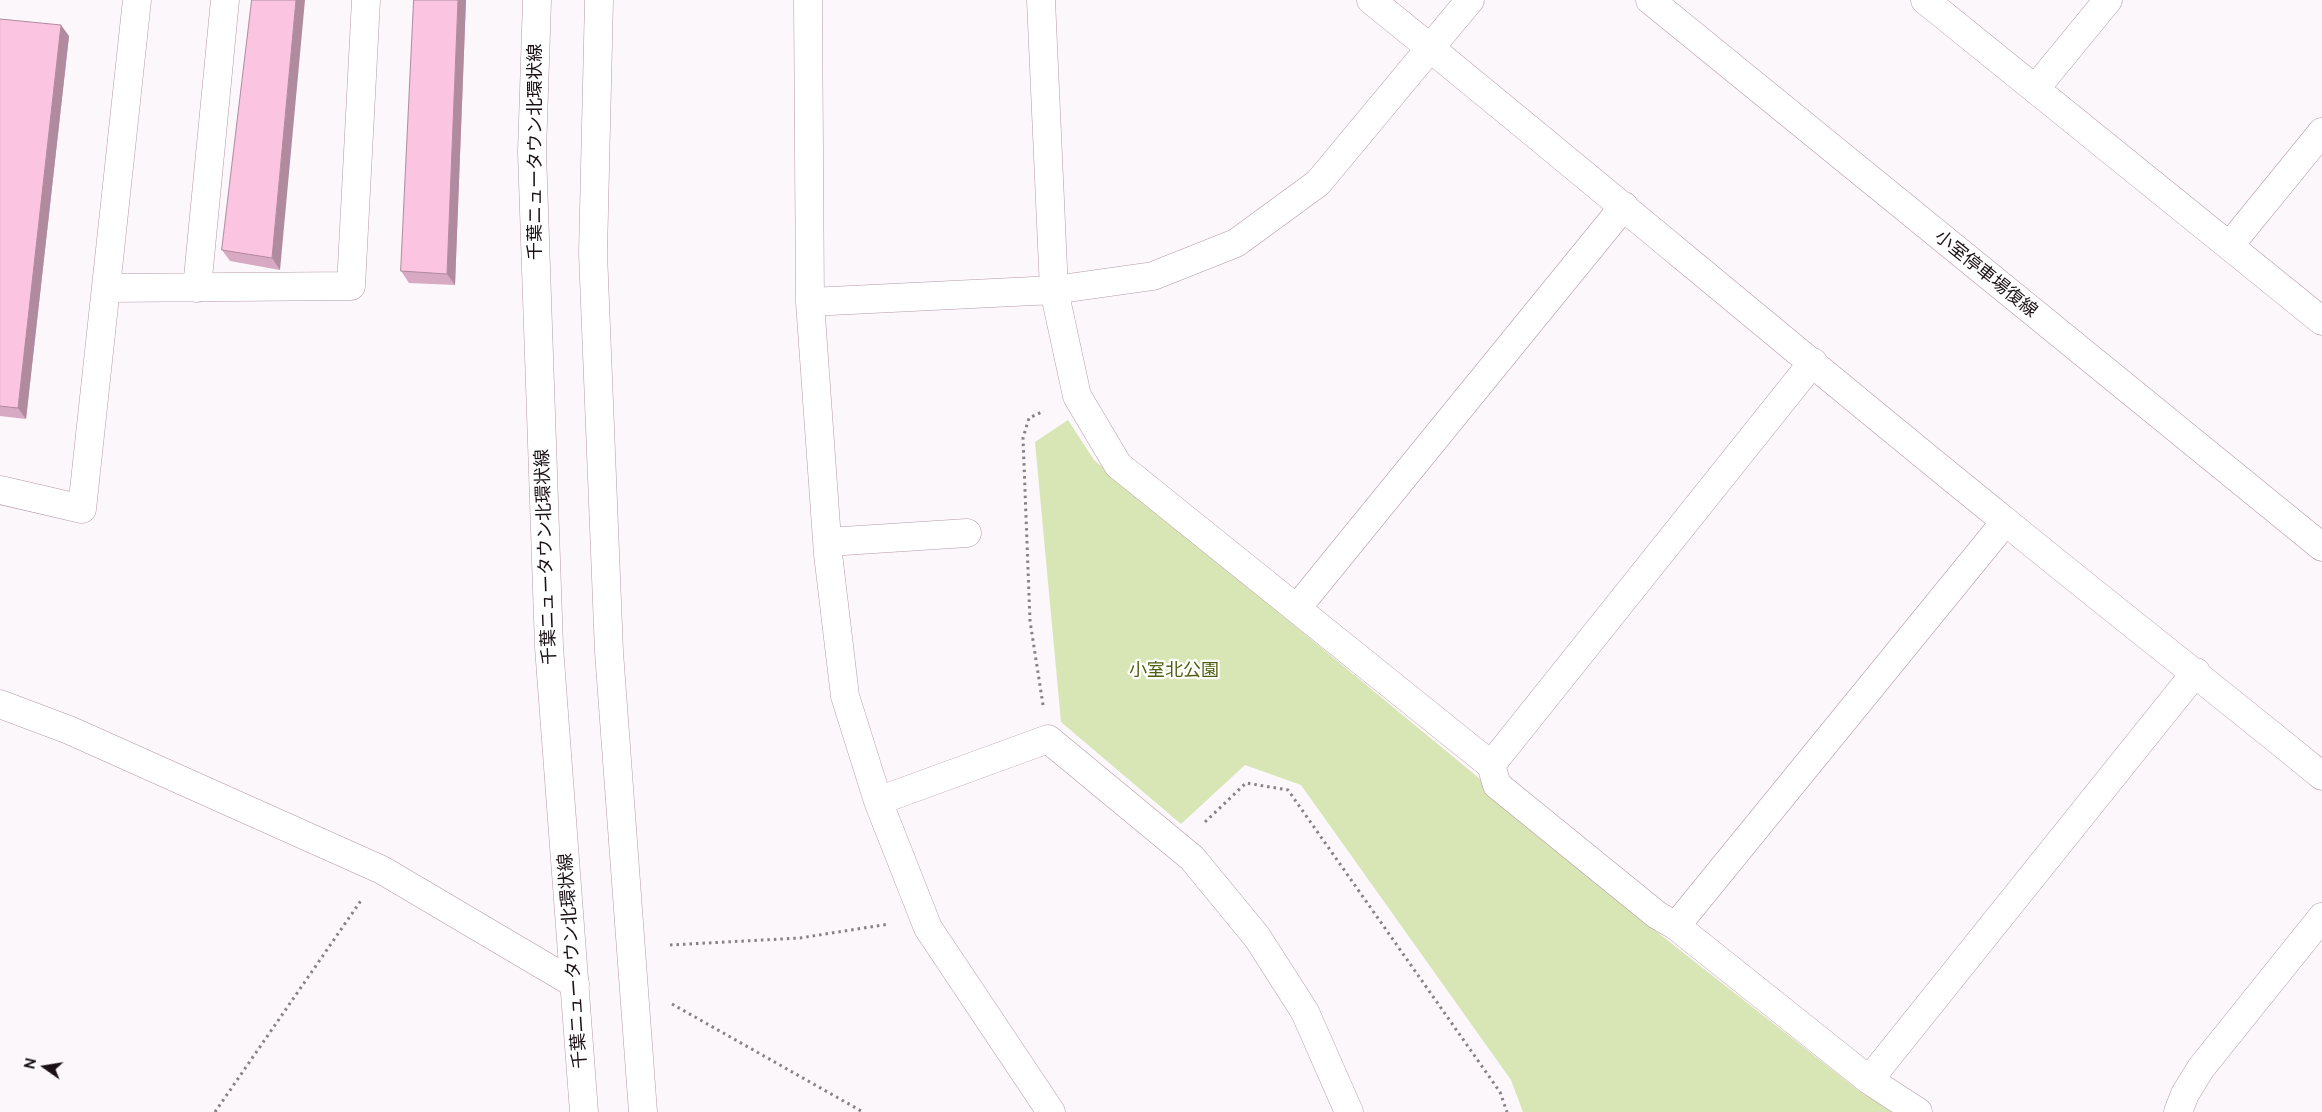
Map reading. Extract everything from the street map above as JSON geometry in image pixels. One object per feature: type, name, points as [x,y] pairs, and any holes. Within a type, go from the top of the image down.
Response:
[{"type":"street","points":[[0,490],[82,509],[137,0]]},
{"type":"street","points":[[197,288],[225,0]]},
{"type":"street","points":[[106,288],[351,286],[366,0]]},
{"type":"street","name":"千葉ニュータウン北環状線","points":[[537,0],[532,152],[549,647],[584,1112]]},
{"type":"street","points":[[599,0],[593,253],[609,652],[643,1112]]},
{"type":"street","points":[[808,0],[810,302],[828,542],[845,696],[878,801],[924,918],[939,944],[1051,1112]]},
{"type":"street","points":[[1041,0],[1054,290],[1077,396],[1118,465],[1490,765],[1497,785],[1657,916],[1676,926],[1869,1080],[1918,1112]]},
{"type":"street","points":[[1371,0],[1624,206],[2005,522],[2196,672],[2322,776]]},
{"type":"street","points":[[810,302],[1054,290],[1153,276],[1236,243],[1318,183],[1470,0]]},
{"type":"street","name":"小室停車場復線","points":[[1650,0],[2322,547]]},
{"type":"street","points":[[1925,0],[2322,321]]},
{"type":"street","points":[[2035,90],[2108,0]]},
{"type":"street","points":[[2230,245],[2322,132]]},
{"type":"street","points":[[1297,608],[1624,206]]},
{"type":"street","points":[[1490,765],[1813,362]]},
{"type":"street","points":[[1676,926],[2005,522]]},
{"type":"street","points":[[828,542],[967,533]]},
{"type":"street","points":[[1869,1080],[2196,672]]},
{"type":"street","points":[[0,704],[69,730],[382,870],[575,984]]},
{"type":"street","points":[[878,801],[1048,739],[1192,858],[1257,936],[1304,1012],[1349,1112]]},
{"type":"street","points":[[2178,1112],[2185,1094],[2201,1068],[2322,917]]},
{"type":"path","points":[[1048,739],[1030,621],[1024,438],[1029,418],[1077,396]]},
{"type":"path","points":[[1180,847],[1246,783],[1288,790],[1500,1092],[1507,1112]]},
{"type":"path","points":[[215,1112],[382,870]]},
{"type":"path","points":[[670,945],[800,938],[924,918]]},
{"type":"path","points":[[634,982],[863,1112]]},
{"type":"green space","name":"小室北公園","points":[[1068,420],[1094,460],[1474,774],[1657,932],[1863,1094],[1896,1112],[1523,1112],[1511,1080],[1301,785],[1245,765],[1181,824],[1061,722],[1035,442]]},
{"type":"building","points":[[252,0],[296,0],[272,258],[222,250]]},
{"type":"building","points":[[414,0],[458,0],[447,274],[401,271]]},
{"type":"building","points":[[0,19],[61,25],[18,408],[0,406]]}]
